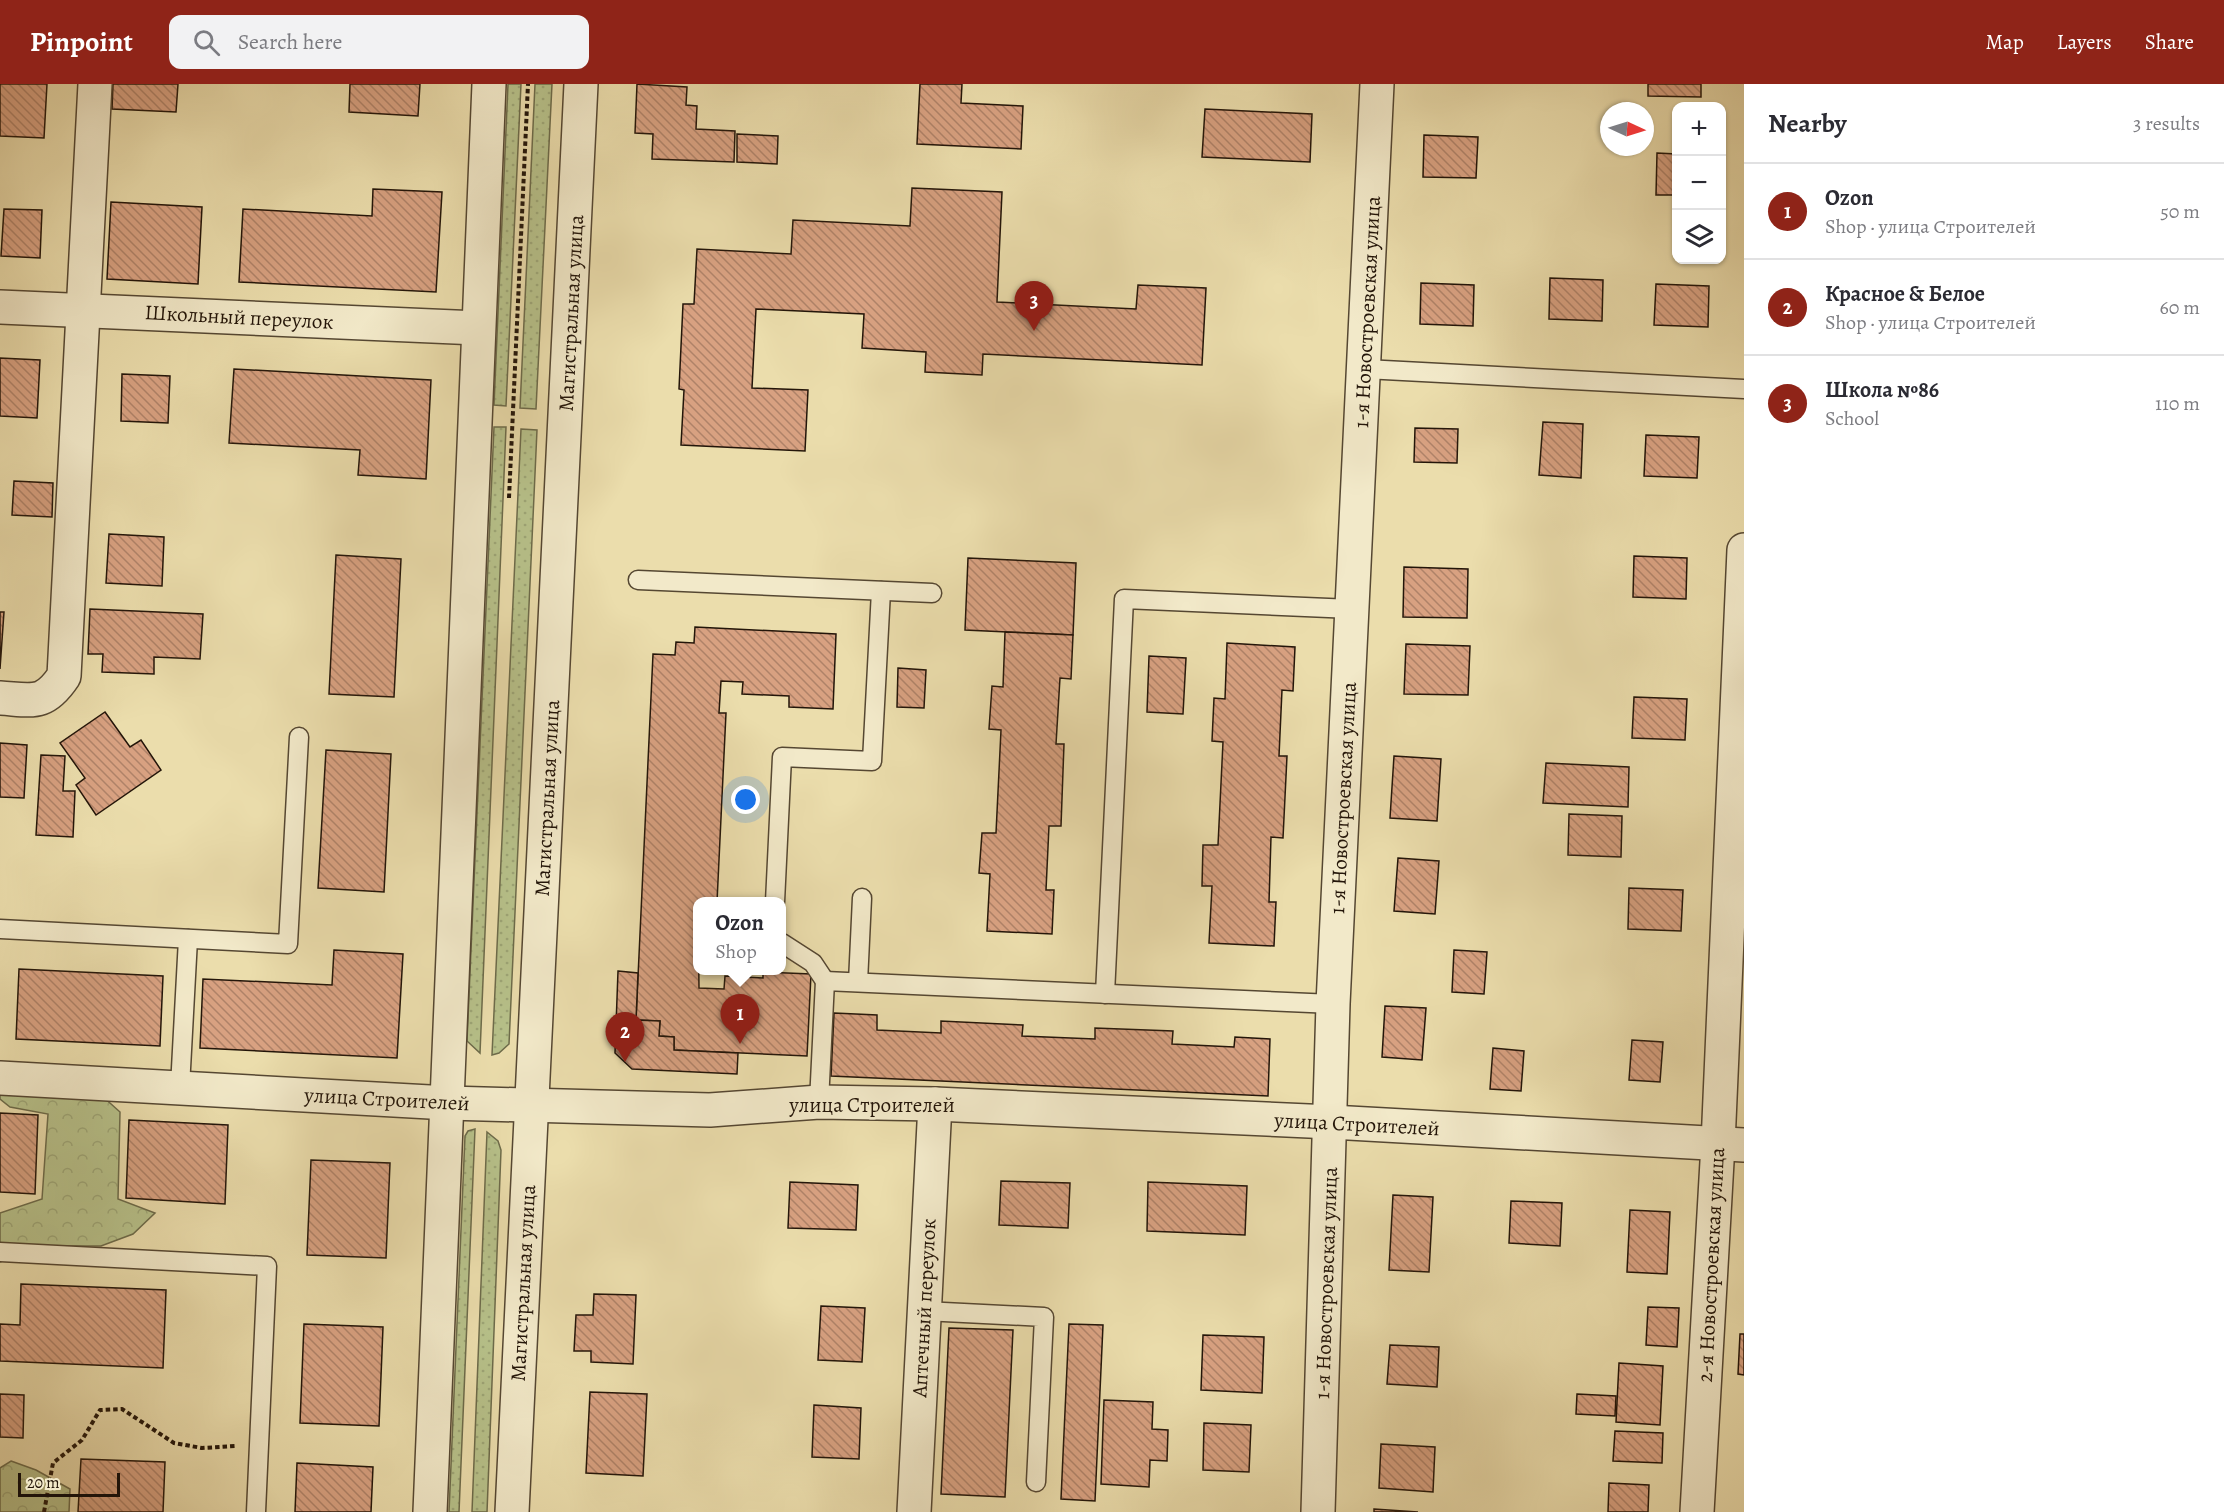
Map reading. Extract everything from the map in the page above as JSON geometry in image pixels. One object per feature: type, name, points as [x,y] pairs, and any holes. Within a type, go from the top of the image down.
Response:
[{"type":"street","points":[[0,698],[34,700],[52,694],[64,676],[96,84]]},
{"type":"street","points":[[430,1512],[489,84]]},
{"type":"street","name":"Магистральная улица","points":[[512,1512],[581,84]]},
{"type":"street","name":"1-я Новостроевская улица","points":[[1318,1512],[1333,1004],[1377,84]]},
{"type":"street","name":"Школьный переулок","points":[[0,307],[478,328]]},
{"type":"street","name":"2-я Новостроевская улица","points":[[1697,1512],[1731,1144],[1744,550]]},
{"type":"street","name":"улица Строителей","points":[[0,1078],[180,1086],[448,1103],[710,1110],[819,1102],[935,1104],[1331,1122],[1731,1144]]},
{"type":"street","name":"Аптечный переулок","points":[[914,1512],[935,1104]]},
{"type":"lane","points":[[1365,369],[1744,389]]},
{"type":"lane","points":[[638,580],[932,593]]},
{"type":"lane","points":[[775,897],[782,757],[872,761],[881,591]]},
{"type":"lane","points":[[1105,994],[1124,598],[1352,609]]},
{"type":"lane","points":[[0,929],[288,944],[299,737]]},
{"type":"lane","points":[[858,982],[862,898]]},
{"type":"lane","points":[[180,1086],[188,939]]},
{"type":"lane","points":[[786,946],[813,963],[825,981],[819,1102]]},
{"type":"lane","points":[[825,981],[1333,1004]]},
{"type":"lane","points":[[0,1252],[267,1266],[256,1512]]},
{"type":"lane","points":[[924,1311],[1044,1317],[1036,1482]]},
{"type":"path","points":[[44,1512],[53,1463],[82,1440],[100,1410],[122,1409],[174,1443],[202,1448],[259,1444]]},
{"type":"green space","points":[[508,84],[521,84],[506,406],[494,405]]},
{"type":"green space","points":[[535,84],[552,84],[536,409],[520,408]]},
{"type":"green space","points":[[494,427],[506,427],[480,1053],[467,1041]]},
{"type":"green space","points":[[521,429],[537,430],[509,1044],[499,1053],[492,1055]]},
{"type":"green space","points":[[0,1094],[101,1095],[120,1112],[118,1199],[155,1213],[133,1234],[101,1246],[53,1246],[0,1262],[0,1213],[42,1199],[48,1114],[10,1107],[0,1099]]},
{"type":"green space","points":[[475,1129],[459,1512],[449,1512],[465,1136],[468,1131]]},
{"type":"green space","points":[[487,1132],[498,1141],[501,1150],[487,1512],[472,1512]]},
{"type":"green space","points":[[11,1461],[36,1470],[70,1489],[69,1512],[0,1512],[0,1468]]},
{"type":"building","points":[[0,84],[47,84],[44,138],[0,136]]},
{"type":"building","points":[[113,84],[178,84],[176,112],[112,109]]},
{"type":"building","points":[[350,84],[420,84],[418,116],[349,112]]},
{"type":"building","points":[[637,84],[687,87],[686,105],[697,106],[696,129],[735,131],[734,162],[652,159],[653,134],[635,133]]},
{"type":"building","points":[[920,84],[962,84],[961,103],[1023,106],[1021,149],[917,144]]},
{"type":"building","points":[[1648,84],[1701,84],[1701,97],[1648,96]]},
{"type":"building","points":[[1205,109],[1312,114],[1310,162],[1202,157]]},
{"type":"building","points":[[737,134],[778,136],[777,164],[737,162]]},
{"type":"building","points":[[1424,135],[1478,137],[1476,178],[1423,177]]},
{"type":"building","points":[[1657,153],[1672,154],[1672,195],[1656,195]]},
{"type":"building","points":[[912,188],[1002,192],[997,302],[1136,309],[1138,285],[1206,288],[1202,365],[983,354],[982,375],[925,372],[926,352],[862,348],[864,314],[756,309],[752,388],[808,390],[805,451],[681,445],[684,390],[679,389],[683,304],[694,304],[697,249],[791,254],[793,220],[910,226]]},
{"type":"building","points":[[373,189],[442,192],[436,292],[239,282],[243,209],[372,216]]},
{"type":"building","points":[[111,202],[202,207],[198,284],[107,279]]},
{"type":"building","points":[[4,209],[42,210],[40,258],[1,256]]},
{"type":"building","points":[[1550,278],[1603,280],[1602,321],[1549,319]]},
{"type":"building","points":[[1421,283],[1474,285],[1473,326],[1420,324]]},
{"type":"building","points":[[1656,284],[1709,286],[1708,327],[1654,325]]},
{"type":"building","points":[[0,358],[40,360],[37,418],[0,416]]},
{"type":"building","points":[[234,369],[431,380],[426,479],[358,475],[360,450],[229,443]]},
{"type":"building","points":[[122,374],[170,376],[168,423],[121,421]]},
{"type":"building","points":[[1543,422],[1583,424],[1581,478],[1539,475]]},
{"type":"building","points":[[1415,428],[1458,429],[1457,463],[1414,462]]},
{"type":"building","points":[[1646,435],[1699,437],[1697,478],[1644,476]]},
{"type":"building","points":[[14,481],[53,483],[52,517],[12,515]]},
{"type":"building","points":[[109,534],[164,537],[162,586],[106,583]]},
{"type":"building","points":[[336,555],[401,559],[394,697],[329,694]]},
{"type":"building","points":[[1634,556],[1687,558],[1686,599],[1633,597]]},
{"type":"building","points":[[968,558],[1076,563],[1073,635],[965,630]]},
{"type":"building","points":[[1404,567],[1468,569],[1467,618],[1403,617]]},
{"type":"building","points":[[90,609],[203,614],[200,659],[154,657],[154,674],[102,672],[103,654],[88,654]]},
{"type":"building","points":[[0,612],[4,612],[0,669]]},
{"type":"building","points":[[695,627],[836,634],[833,709],[789,707],[789,696],[742,694],[743,682],[721,681],[719,713],[726,713],[717,897],[693,897],[693,975],[699,975],[699,988],[724,989],[725,976],[763,978],[763,975],[786,975],[786,973],[811,974],[807,1056],[674,1050],[674,1037],[659,1036],[660,1021],[636,1020],[653,654],[675,655],[676,642],[694,643]]},
{"type":"building","points":[[1005,632],[1073,635],[1071,679],[1060,678],[1056,744],[1064,744],[1061,826],[1049,826],[1046,890],[1054,890],[1052,934],[987,931],[990,874],[979,873],[982,833],[996,833],[1001,730],[989,729],[992,686],[1003,687]]},
{"type":"building","points":[[1227,643],[1295,647],[1293,691],[1282,690],[1279,756],[1287,756],[1283,838],[1271,837],[1269,902],[1276,902],[1274,946],[1209,943],[1212,886],[1202,886],[1203,845],[1218,845],[1223,742],[1212,741],[1214,698],[1225,699]]},
{"type":"building","points":[[1406,644],[1470,646],[1468,695],[1404,694]]},
{"type":"building","points":[[1149,656],[1186,658],[1183,714],[1147,712]]},
{"type":"building","points":[[898,668],[926,670],[924,708],[897,707]]},
{"type":"building","points":[[1634,697],[1687,699],[1685,740],[1632,738]]},
{"type":"building","points":[[105,712],[130,747],[141,740],[161,770],[96,815],[76,785],[85,778],[60,743]]},
{"type":"building","points":[[0,743],[27,745],[24,798],[0,797]]},
{"type":"building","points":[[326,750],[391,754],[384,892],[318,888]]},
{"type":"building","points":[[41,755],[65,756],[63,791],[75,791],[73,837],[36,835]]},
{"type":"building","points":[[1394,756],[1441,759],[1437,821],[1390,818]]},
{"type":"building","points":[[1546,763],[1629,767],[1628,807],[1543,803]]},
{"type":"building","points":[[1569,814],[1622,816],[1621,857],[1568,855]]},
{"type":"building","points":[[1398,858],[1439,861],[1435,914],[1394,911]]},
{"type":"building","points":[[1629,888],[1683,890],[1681,931],[1628,929]]},
{"type":"building","points":[[334,950],[403,954],[397,1058],[200,1048],[203,979],[332,985]]},
{"type":"building","points":[[1454,950],[1487,952],[1484,994],[1452,992]]},
{"type":"building","points":[[19,969],[163,976],[160,1046],[16,1039]]},
{"type":"building","points":[[618,971],[638,973],[636,1020],[660,1021],[659,1036],[674,1037],[674,1050],[738,1053],[737,1074],[632,1069],[615,1053]]},
{"type":"building","points":[[1385,1006],[1426,1008],[1422,1060],[1382,1057]]},
{"type":"building","points":[[834,1013],[877,1015],[877,1030],[941,1033],[941,1021],[1023,1025],[1022,1036],[1095,1039],[1095,1028],[1173,1031],[1172,1044],[1234,1047],[1235,1037],[1270,1039],[1268,1096],[831,1076]]},
{"type":"building","points":[[1632,1040],[1663,1042],[1660,1082],[1629,1080]]},
{"type":"building","points":[[1493,1048],[1524,1051],[1521,1091],[1490,1089]]},
{"type":"building","points":[[0,1113],[38,1115],[35,1194],[0,1192]]},
{"type":"building","points":[[129,1120],[228,1125],[225,1204],[126,1198]]},
{"type":"building","points":[[311,1160],[390,1163],[386,1258],[307,1255]]},
{"type":"building","points":[[1001,1181],[1070,1183],[1068,1228],[999,1225]]},
{"type":"building","points":[[790,1182],[858,1185],[856,1230],[788,1228]]},
{"type":"building","points":[[1148,1182],[1247,1186],[1245,1235],[1147,1231]]},
{"type":"building","points":[[1393,1195],[1433,1197],[1429,1272],[1389,1270]]},
{"type":"building","points":[[1511,1201],[1562,1203],[1560,1246],[1509,1243]]},
{"type":"building","points":[[1630,1210],[1670,1212],[1667,1274],[1627,1272]]},
{"type":"building","points":[[21,1284],[166,1290],[163,1368],[0,1361],[0,1324],[20,1325]]},
{"type":"building","points":[[594,1294],[636,1295],[633,1364],[591,1362],[591,1351],[574,1351],[576,1315],[593,1315]]},
{"type":"building","points":[[821,1306],[865,1308],[862,1362],[818,1360]]},
{"type":"building","points":[[1648,1307],[1679,1308],[1677,1347],[1646,1345]]},
{"type":"building","points":[[304,1324],[383,1327],[379,1426],[300,1423]]},
{"type":"building","points":[[1069,1324],[1103,1325],[1095,1501],[1061,1499]]},
{"type":"building","points":[[949,1328],[1013,1330],[1005,1497],[941,1494]]},
{"type":"building","points":[[1740,1334],[1744,1334],[1744,1375],[1738,1374]]},
{"type":"building","points":[[1203,1335],[1264,1337],[1262,1393],[1201,1390]]},
{"type":"building","points":[[1390,1345],[1439,1347],[1437,1387],[1387,1384]]},
{"type":"building","points":[[1619,1363],[1663,1366],[1660,1425],[1616,1422]]},
{"type":"building","points":[[590,1392],[647,1394],[643,1476],[586,1473]]},
{"type":"building","points":[[0,1394],[24,1395],[23,1438],[0,1437]]},
{"type":"building","points":[[1577,1394],[1616,1396],[1615,1416],[1576,1414]]},
{"type":"building","points":[[1104,1400],[1153,1402],[1152,1429],[1168,1430],[1167,1461],[1150,1460],[1149,1487],[1101,1484]]},
{"type":"building","points":[[814,1405],[861,1408],[859,1459],[812,1457]]},
{"type":"building","points":[[1204,1423],[1251,1425],[1249,1472],[1203,1470]]},
{"type":"building","points":[[1615,1431],[1663,1433],[1662,1463],[1613,1461]]},
{"type":"building","points":[[1381,1444],[1435,1447],[1433,1492],[1379,1488]]},
{"type":"building","points":[[81,1459],[165,1462],[163,1512],[78,1512]]},
{"type":"building","points":[[297,1463],[373,1467],[371,1512],[295,1512]]},
{"type":"building","points":[[1609,1483],[1649,1485],[1648,1512],[1608,1512]]},
{"type":"building","points":[[1374,1509],[1418,1512],[1374,1512]]},
{"type":"place","name":"Школа №86","points":[[1034,331]]},
{"type":"place","name":"Ozon","points":[[740,1044]]},
{"type":"place","name":"Красное & Белое","points":[[625,1062]]}]
